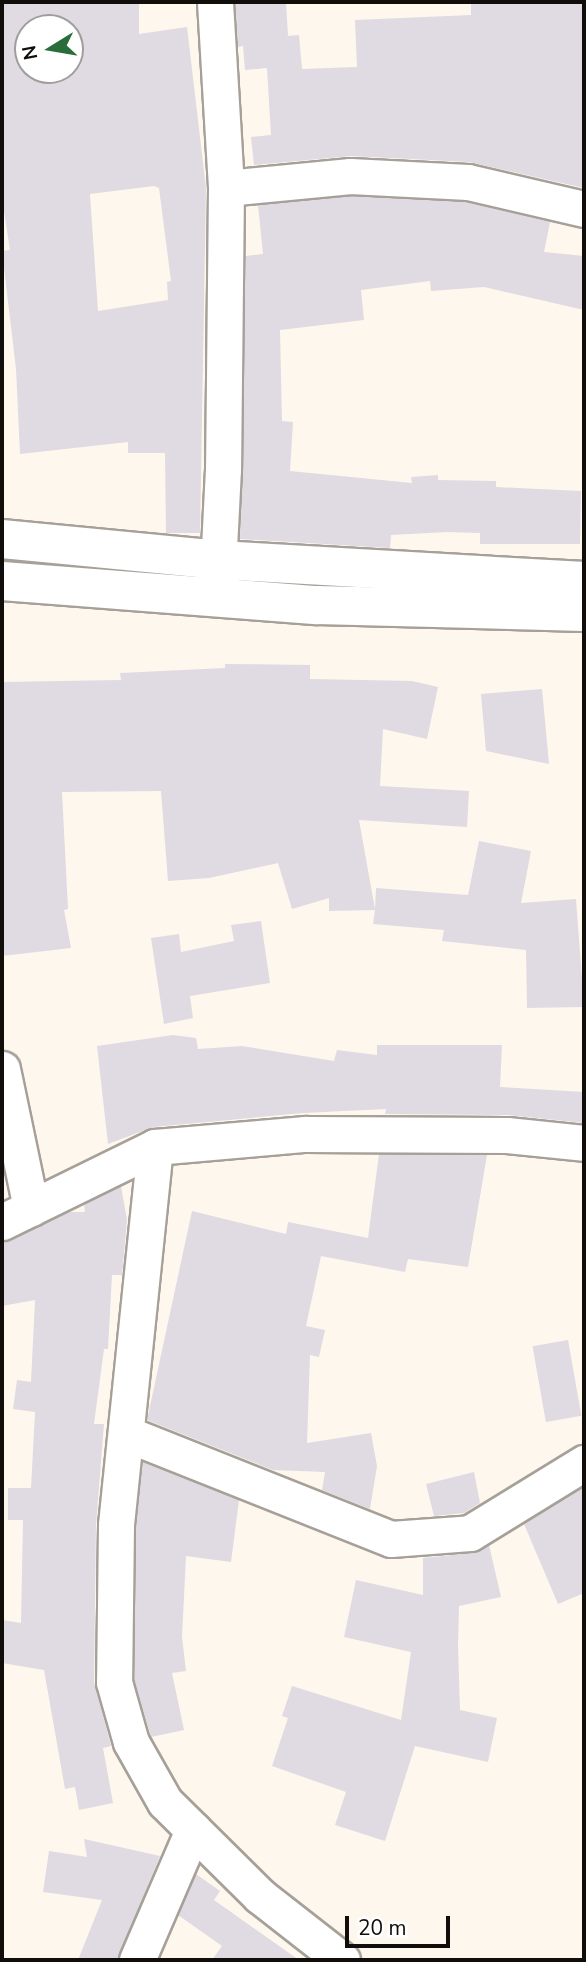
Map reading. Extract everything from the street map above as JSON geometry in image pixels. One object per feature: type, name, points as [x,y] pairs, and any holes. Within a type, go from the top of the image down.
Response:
[{"type":"main road","points":[[2,539],[219,560],[584,580]]},
{"type":"main road","points":[[2,581],[216,597],[584,612]]},
{"type":"street","points":[[215,2],[226,188],[216,597]]},
{"type":"street","points":[[226,188],[350,176],[468,182],[584,209]]},
{"type":"street","points":[[2,1069],[16,1215],[155,1147],[305,1134],[507,1135],[584,1143]]},
{"type":"street","points":[[155,1147],[116,1525],[114,1682],[131,1742],[165,1801],[260,1896],[342,1960]]},
{"type":"street","points":[[127,1434],[391,1539],[470,1533],[584,1463]]},
{"type":"street","points":[[137,1960],[193,1830]]},
{"type":"building","points":[[2,2],[139,2],[139,34],[187,27],[206,188],[200,533],[166,533],[165,453],[128,453],[128,442],[20,454],[16,369],[2,251],[10,250],[2,198]],"holes":[[[154,186],[159,188],[171,281],[167,282],[168,300],[98,311],[90,194]]]},
{"type":"building","points":[[286,2],[288,36],[299,35],[302,69],[357,67],[355,20],[471,15],[471,2],[584,2],[584,188],[469,162],[351,156],[254,165],[251,137],[271,135],[267,68],[245,70],[243,46],[238,47],[235,3]]},
{"type":"building","points":[[350,196],[465,202],[550,222],[544,252],[584,256],[584,310],[484,287],[431,291],[430,281],[361,290],[364,320],[280,330],[282,421],[293,422],[290,471],[412,483],[411,477],[438,475],[438,480],[496,481],[496,487],[581,491],[580,544],[480,544],[480,533],[447,532],[391,535],[390,548],[240,539],[245,256],[263,254],[258,205]]},
{"type":"building","points":[[225,664],[310,665],[310,679],[412,681],[438,687],[427,739],[383,729],[380,786],[469,791],[467,827],[359,820],[375,909],[376,888],[468,895],[479,841],[531,851],[521,903],[576,899],[584,1007],[527,1008],[526,950],[442,941],[444,930],[373,924],[375,910],[329,911],[329,898],[292,909],[278,863],[209,878],[168,881],[161,791],[62,792],[68,909],[64,910],[71,948],[2,956],[2,682],[121,680],[120,673],[225,668]]},
{"type":"building","points":[[542,689],[549,764],[486,751],[481,694]]},
{"type":"building","points":[[261,921],[270,983],[190,996],[193,1018],[164,1024],[151,938],[179,934],[181,952],[234,941],[231,925]]},
{"type":"building","points":[[173,1035],[196,1038],[198,1049],[242,1046],[334,1061],[337,1050],[377,1055],[377,1045],[502,1045],[500,1087],[584,1092],[584,1123],[507,1115],[385,1114],[386,1109],[303,1113],[153,1127],[108,1144],[97,1046]]},
{"type":"building","points":[[379,1154],[487,1155],[468,1267],[408,1259],[405,1272],[321,1256],[306,1326],[325,1330],[319,1357],[310,1355],[307,1443],[371,1433],[377,1466],[370,1509],[322,1490],[325,1472],[273,1470],[147,1420],[192,1211],[286,1234],[288,1222],[368,1238]]},
{"type":"building","points":[[121,1186],[127,1220],[122,1275],[112,1275],[108,1349],[104,1349],[94,1424],[104,1424],[96,1525],[94,1682],[111,1746],[103,1748],[113,1803],[79,1810],[75,1787],[65,1789],[44,1670],[2,1663],[2,1620],[21,1623],[23,1520],[8,1520],[8,1488],[31,1488],[35,1412],[13,1409],[17,1380],[31,1382],[35,1300],[2,1306],[2,1242],[68,1212],[85,1212],[84,1204]]},
{"type":"building","points":[[568,1340],[581,1416],[546,1422],[533,1346]]},
{"type":"building","points":[[143,1462],[239,1500],[231,1562],[186,1556],[182,1637],[186,1671],[172,1673],[184,1730],[151,1737],[134,1679],[136,1526]]},
{"type":"building","points":[[474,1472],[480,1503],[464,1513],[434,1516],[426,1484]]},
{"type":"building","points":[[584,1486],[584,1593],[558,1604],[524,1524]]},
{"type":"building","points":[[489,1545],[501,1597],[459,1606],[458,1646],[460,1710],[497,1718],[488,1762],[415,1746],[385,1841],[335,1825],[346,1792],[272,1766],[288,1718],[282,1716],[292,1686],[401,1720],[411,1652],[344,1637],[356,1580],[423,1595],[423,1558],[472,1553]]},
{"type":"building","points":[[84,1839],[160,1856],[117,1960],[78,1960],[102,1900],[43,1892],[49,1851],[87,1857]]},
{"type":"building","points":[[196,1874],[220,1891],[214,1900],[299,1960],[212,1960],[222,1946],[178,1915]]}]
